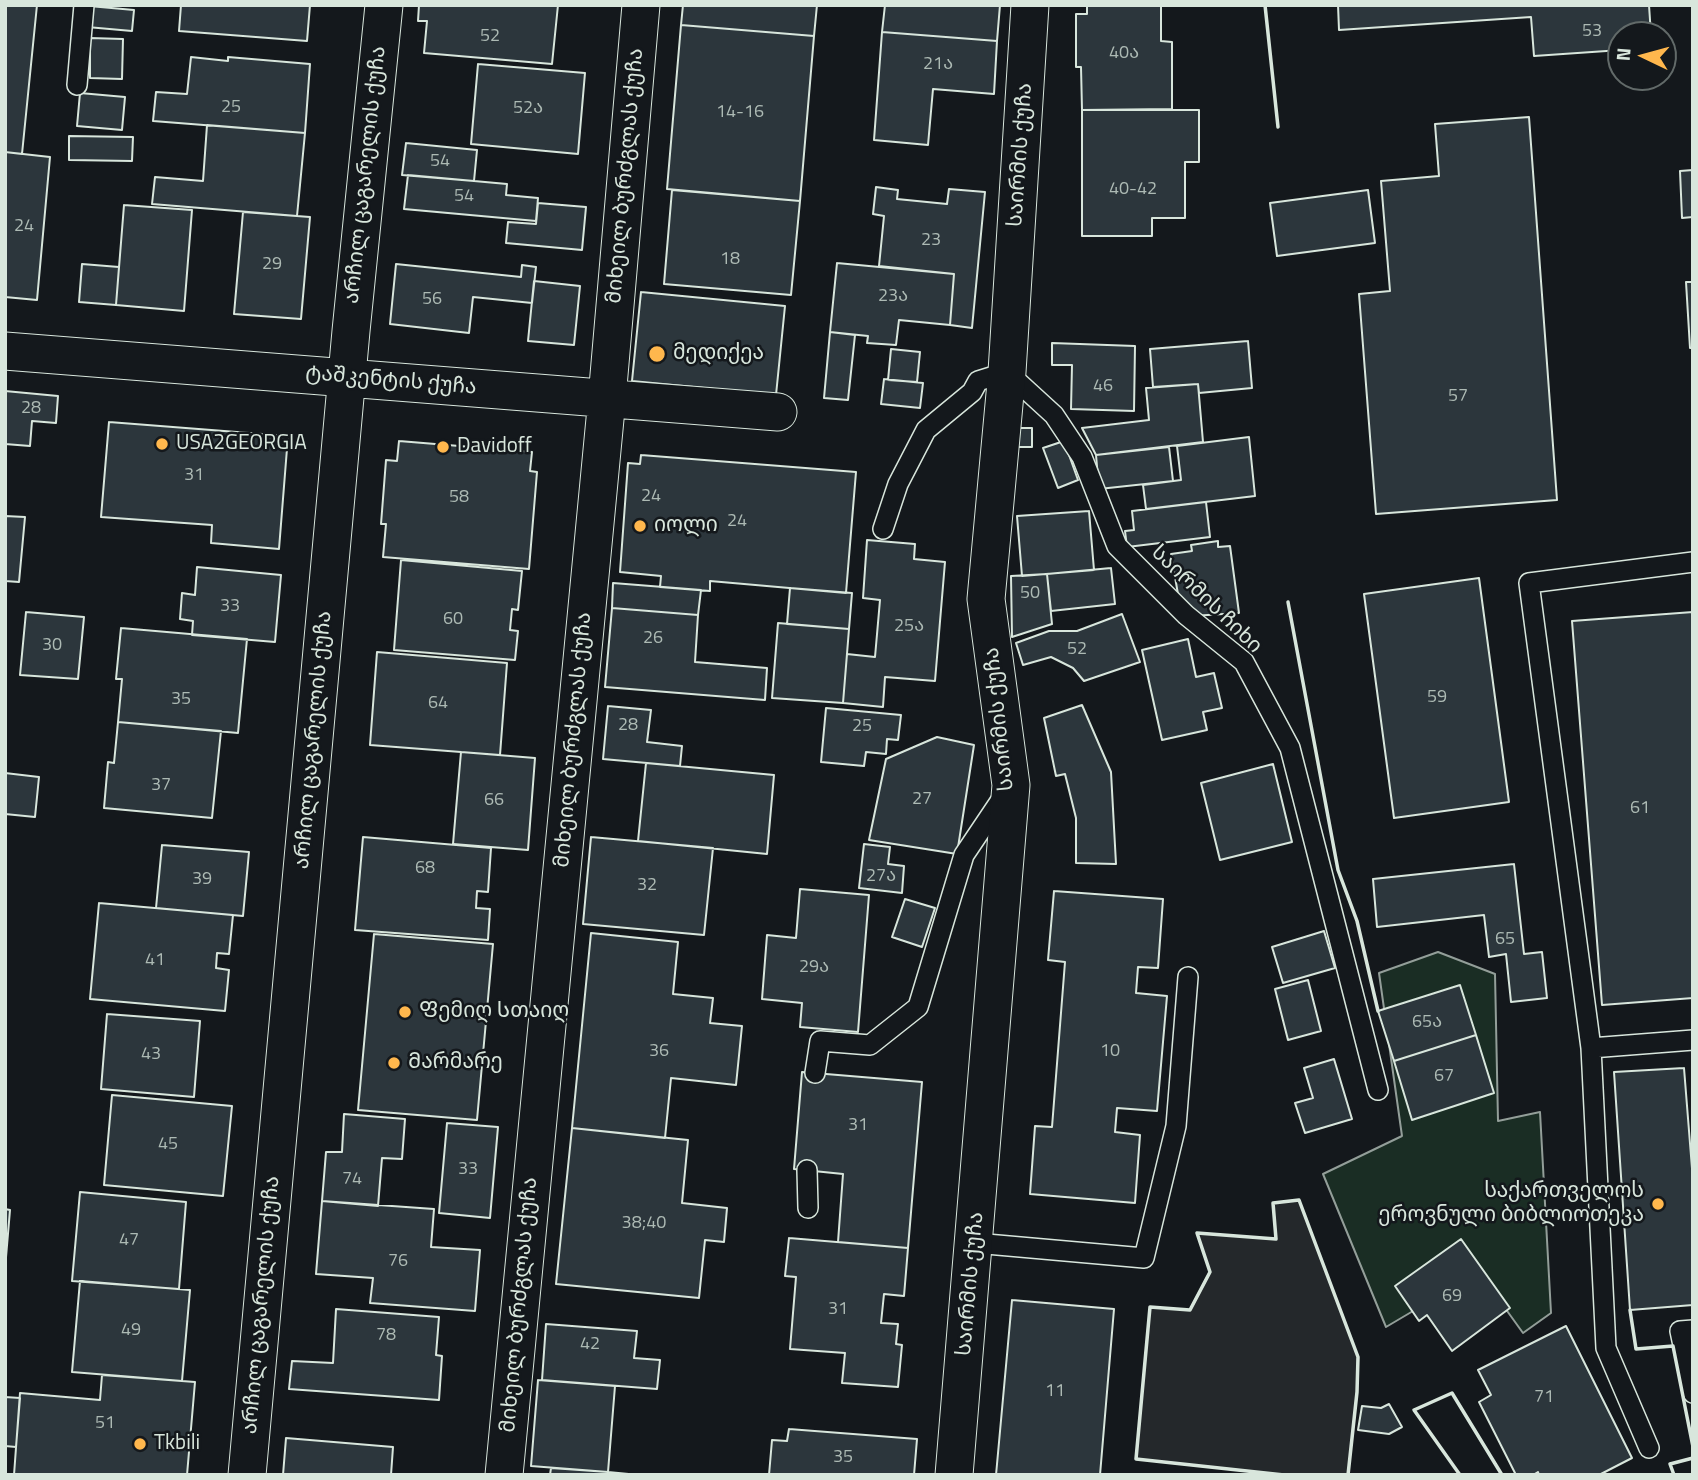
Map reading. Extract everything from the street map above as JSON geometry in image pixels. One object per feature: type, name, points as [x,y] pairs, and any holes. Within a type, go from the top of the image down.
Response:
[{"type":"street","name":"არჩილ ცაგარელის ქუჩა","points":[[247,1475],[347,379],[384,5]]},
{"type":"street","name":"მიხეილ ბურძგლას ქუჩა","points":[[504,1475],[607,398],[641,5]]},
{"type":"street","name":"საირმის ქუჩა","points":[[954,1475],[1011,785],[986,599],[1007,372],[1030,5]]},
{"type":"street","name":"ტაშკენტის ქუჩა","points":[[5,351],[778,412]]},
{"type":"lane","points":[[77,85],[84,5]]},
{"type":"lane","points":[[883,529],[898,484],[926,430],[972,392],[978,381],[1007,372]]},
{"type":"lane","name":"საირმის ჩიხი","points":[[1007,372],[1054,415],[1082,457],[1117,546],[1186,615],[1244,662],[1290,748],[1378,1090]]},
{"type":"lane","points":[[1649,1448],[1606,1348],[1591,1048],[1529,583],[1693,562]]},
{"type":"lane","points":[[815,1073],[820,1041],[870,1045],[918,1007],[964,855],[1011,785]]},
{"type":"lane","points":[[975,1243],[1144,1258],[1176,1126],[1188,977]]},
{"type":"lane","points":[[1591,1048],[1693,1040]]},
{"type":"lane","points":[[807,1170],[808,1208]]},
{"type":"lane","points":[[1693,1330],[1680,1331],[1693,1394]]},
{"type":"green space","points":[[1438,952],[1495,974],[1498,1121],[1540,1112],[1551,1313],[1523,1333],[1479,1272],[1386,1327],[1323,1174],[1402,1136],[1379,973]]},
{"type":"shaded area","points":[[1299,1200],[1358,1357],[1348,1475],[1284,1475],[1136,1459],[1150,1307],[1190,1310],[1210,1272],[1197,1233],[1276,1239],[1273,1203]]},
{"type":"building","points":[[5,5],[37,5],[22,154],[5,152]]},
{"type":"building","points":[[181,5],[310,5],[307,41],[179,31]]},
{"type":"building","points":[[419,5],[558,5],[552,64],[424,53],[427,21],[418,21]]},
{"type":"building","points":[[683,5],[817,5],[814,36],[681,25]]},
{"type":"building","points":[[885,5],[1000,5],[997,41],[882,32]]},
{"type":"building","points":[[1087,5],[1161,5],[1161,41],[1172,42],[1172,109],[1082,110],[1081,67],[1076,67],[1076,14],[1087,14]]},
{"type":"building","points":[[1338,5],[1649,5],[1650,21],[1607,21],[1607,51],[1534,56],[1531,17],[1339,30]]},
{"type":"building","points":[[89,6],[134,10],[132,31],[87,27]]},
{"type":"building","points":[[681,25],[814,36],[800,201],[667,189]]},
{"type":"building","points":[[882,32],[997,41],[994,94],[933,89],[928,145],[874,140]]},
{"type":"building","points":[[90,38],[123,39],[122,79],[90,78]]},
{"type":"building","points":[[191,57],[228,61],[228,57],[310,64],[305,133],[153,121],[156,92],[187,94]]},
{"type":"building","points":[[478,64],[585,73],[578,154],[471,144]]},
{"type":"building","points":[[80,93],[125,97],[122,130],[77,126]]},
{"type":"building","points":[[1082,110],[1199,110],[1199,162],[1185,162],[1185,218],[1152,218],[1152,236],[1082,236]]},
{"type":"building","points":[[1529,117],[1557,500],[1376,514],[1359,294],[1390,291],[1381,181],[1439,176],[1435,124]]},
{"type":"building","points":[[207,125],[305,133],[297,216],[152,204],[155,177],[203,181]]},
{"type":"building","points":[[69,136],[133,137],[132,161],[69,160]]},
{"type":"building","points":[[406,143],[477,150],[474,181],[402,175]]},
{"type":"building","points":[[5,152],[50,157],[37,300],[5,297]]},
{"type":"building","points":[[1693,170],[1693,217],[1682,218],[1680,171]]},
{"type":"building","points":[[408,175],[507,184],[506,195],[538,198],[536,221],[404,209]]},
{"type":"building","points":[[876,187],[898,190],[897,199],[947,204],[949,189],[985,192],[972,328],[950,325],[954,274],[879,266],[884,216],[873,214]]},
{"type":"building","points":[[672,190],[800,201],[791,295],[664,284]]},
{"type":"building","points":[[1368,190],[1375,243],[1277,256],[1270,203]]},
{"type":"building","points":[[538,203],[586,207],[582,250],[506,243],[508,222],[536,224]]},
{"type":"building","points":[[124,205],[192,210],[184,311],[116,305]]},
{"type":"building","points":[[243,212],[310,217],[301,319],[234,314]]},
{"type":"building","points":[[837,263],[954,274],[950,325],[899,320],[896,345],[867,343],[868,336],[830,332]]},
{"type":"building","points":[[82,264],[119,267],[116,305],[79,302]]},
{"type":"building","points":[[396,264],[521,277],[522,265],[536,267],[532,303],[473,297],[469,333],[390,324]]},
{"type":"building","points":[[534,281],[580,286],[574,345],[528,341]]},
{"type":"building","points":[[1686,282],[1693,282],[1693,348],[1690,348]]},
{"type":"building","points":[[641,292],[785,306],[776,395],[632,381]]},
{"type":"building","points":[[830,332],[855,335],[848,400],[824,398]]},
{"type":"building","points":[[1248,341],[1252,388],[1199,393],[1198,384],[1153,387],[1150,349]]},
{"type":"building","points":[[1052,343],[1135,346],[1134,411],[1071,409],[1072,365],[1052,365]]},
{"type":"building","points":[[891,349],[920,352],[917,382],[888,380]]},
{"type":"building","points":[[884,379],[923,383],[920,408],[881,404]]},
{"type":"building","points":[[1198,384],[1203,442],[1096,455],[1082,428],[1149,420],[1146,388]]},
{"type":"building","points":[[5,391],[58,396],[56,423],[32,421],[30,446],[5,444]]},
{"type":"building","points":[[109,422],[288,436],[279,549],[211,543],[212,525],[101,517]]},
{"type":"building","points":[[1019,428],[1032,428],[1032,447],[1018,447]]},
{"type":"building","points":[[1249,437],[1255,496],[1146,509],[1143,485],[1181,480],[1177,446]]},
{"type":"building","points":[[399,441],[532,452],[530,471],[537,472],[529,569],[383,557],[386,524],[381,524],[386,460],[397,461]]},
{"type":"building","points":[[1064,441],[1078,480],[1058,488],[1043,448]]},
{"type":"building","points":[[1169,447],[1173,481],[1099,489],[1096,455]]},
{"type":"building","points":[[641,455],[856,472],[846,593],[710,581],[710,591],[660,587],[661,576],[620,572],[628,463],[640,464]]},
{"type":"building","points":[[1206,502],[1210,537],[1127,547],[1125,531],[1134,530],[1132,511]]},
{"type":"building","points":[[1089,511],[1094,570],[1022,576],[1017,516]]},
{"type":"building","points":[[5,516],[25,517],[19,582],[5,581]]},
{"type":"building","points":[[867,540],[915,544],[914,559],[945,562],[935,681],[885,677],[883,707],[843,703],[847,654],[875,657],[880,600],[863,598]]},
{"type":"building","points":[[1218,541],[1218,547],[1230,546],[1239,613],[1192,616],[1179,600],[1171,554],[1192,551],[1191,545]]},
{"type":"building","points":[[401,560],[522,571],[518,610],[512,609],[510,630],[518,631],[515,660],[394,650]]},
{"type":"building","points":[[197,567],[281,575],[275,642],[192,635],[193,621],[180,619],[182,593],[195,595]]},
{"type":"building","points":[[1111,568],[1115,604],[1051,611],[1047,574]]},
{"type":"building","points":[[1047,574],[1052,624],[1012,637],[1011,576]]},
{"type":"building","points":[[1479,578],[1509,802],[1394,818],[1364,594]]},
{"type":"building","points":[[613,583],[701,590],[698,615],[612,608]]},
{"type":"building","points":[[790,588],[852,593],[849,629],[787,624]]},
{"type":"building","points":[[612,608],[698,615],[695,662],[767,668],[765,700],[605,687]]},
{"type":"building","points":[[26,612],[84,617],[78,679],[20,675]]},
{"type":"building","points":[[1693,612],[1693,998],[1602,1005],[1572,621]]},
{"type":"building","points":[[1122,614],[1140,662],[1084,681],[1073,668],[1051,657],[1023,665],[1016,643],[1049,631],[1077,631]]},
{"type":"building","points":[[778,623],[849,629],[843,703],[772,698]]},
{"type":"building","points":[[121,628],[247,639],[238,733],[118,722],[122,679],[116,679]]},
{"type":"building","points":[[1188,639],[1196,677],[1214,673],[1222,708],[1203,712],[1207,730],[1162,740],[1142,650]]},
{"type":"building","points":[[377,652],[507,663],[500,755],[370,745]]},
{"type":"building","points":[[1082,705],[1111,772],[1116,864],[1076,863],[1076,818],[1065,774],[1056,776],[1044,718]]},
{"type":"building","points":[[608,706],[651,710],[647,742],[682,746],[680,766],[603,759]]},
{"type":"building","points":[[826,708],[901,715],[898,740],[887,739],[886,754],[866,752],[864,766],[821,762]]},
{"type":"building","points":[[118,722],[221,731],[212,818],[104,808],[108,762],[114,763]]},
{"type":"building","points":[[937,737],[974,745],[957,854],[869,840],[886,759]]},
{"type":"building","points":[[461,752],[535,758],[528,850],[453,844]]},
{"type":"building","points":[[646,763],[774,775],[767,854],[638,841]]},
{"type":"building","points":[[1273,764],[1292,842],[1220,860],[1201,783]]},
{"type":"building","points":[[5,773],[39,777],[35,817],[5,814]]},
{"type":"building","points":[[363,837],[491,848],[488,892],[477,891],[476,908],[490,909],[488,940],[355,930]]},
{"type":"building","points":[[591,837],[713,848],[704,935],[583,924]]},
{"type":"building","points":[[864,844],[890,847],[888,864],[904,866],[902,893],[859,888]]},
{"type":"building","points":[[162,845],[249,852],[243,916],[156,908]]},
{"type":"building","points":[[1514,864],[1524,954],[1542,952],[1547,998],[1511,1002],[1506,954],[1489,957],[1484,915],[1377,927],[1373,879]]},
{"type":"building","points":[[800,889],[869,895],[858,1032],[800,1027],[802,1003],[762,999],[767,935],[796,938]]},
{"type":"building","points":[[1054,891],[1163,899],[1158,968],[1138,967],[1136,993],[1167,996],[1157,1111],[1117,1108],[1115,1132],[1140,1135],[1135,1203],[1030,1194],[1035,1126],[1052,1127],[1065,962],[1048,960]]},
{"type":"building","points":[[905,899],[935,908],[922,947],[892,937]]},
{"type":"building","points":[[99,903],[233,915],[229,954],[217,953],[216,968],[229,970],[225,1011],[90,999]]},
{"type":"building","points":[[1324,931],[1335,968],[1283,983],[1272,947]]},
{"type":"building","points":[[591,933],[678,942],[673,994],[713,998],[710,1023],[742,1026],[736,1085],[671,1078],[665,1138],[572,1128]]},
{"type":"building","points":[[374,934],[493,944],[477,1120],[358,1110]]},
{"type":"building","points":[[1308,980],[1321,1031],[1288,1040],[1275,989]]},
{"type":"building","points":[[1460,985],[1476,1035],[1394,1061],[1378,1011]]},
{"type":"building","points":[[107,1014],[200,1021],[194,1097],[101,1089]]},
{"type":"building","points":[[1476,1035],[1494,1093],[1412,1120],[1394,1061]]},
{"type":"building","points":[[1334,1059],[1352,1119],[1305,1133],[1295,1103],[1313,1098],[1304,1068]]},
{"type":"building","name":"საქართველოს ეროვნული ბიბლიოთეკა","points":[[1684,1068],[1693,1181],[1693,1305],[1630,1310],[1614,1072]]},
{"type":"building","points":[[802,1072],[922,1082],[908,1248],[838,1242],[843,1174],[794,1169]]},
{"type":"building","points":[[112,1095],[232,1106],[223,1196],[104,1185]]},
{"type":"building","points":[[344,1114],[405,1119],[402,1159],[382,1158],[378,1206],[322,1201],[326,1152],[342,1152]]},
{"type":"building","points":[[447,1123],[498,1127],[490,1218],[439,1213]]},
{"type":"building","points":[[572,1128],[688,1140],[682,1203],[727,1208],[724,1242],[705,1240],[699,1298],[556,1284]]},
{"type":"building","points":[[80,1192],[186,1202],[179,1289],[72,1281]]},
{"type":"building","points":[[322,1201],[434,1209],[431,1247],[480,1250],[475,1311],[370,1303],[373,1278],[316,1274]]},
{"type":"building","points":[[5,1209],[10,1210],[5,1269]]},
{"type":"building","points":[[789,1238],[908,1248],[904,1296],[884,1294],[881,1323],[898,1324],[896,1344],[902,1345],[898,1387],[842,1383],[845,1353],[790,1349],[796,1277],[785,1276]]},
{"type":"building","points":[[1461,1239],[1510,1308],[1452,1351],[1427,1315],[1419,1321],[1395,1286]]},
{"type":"building","points":[[80,1281],[190,1290],[182,1381],[72,1372]]},
{"type":"building","points":[[1012,1300],[1114,1309],[1100,1475],[996,1475]]},
{"type":"building","points":[[336,1309],[439,1317],[436,1355],[442,1356],[439,1400],[289,1389],[292,1361],[333,1363]]},
{"type":"building","points":[[546,1324],[637,1331],[634,1358],[660,1360],[657,1389],[542,1380]]},
{"type":"building","points":[[1566,1326],[1632,1458],[1599,1475],[1539,1475],[1538,1472],[1533,1475],[1516,1475],[1479,1402],[1491,1395],[1478,1370]]},
{"type":"building","points":[[102,1375],[195,1382],[187,1475],[14,1475],[20,1393],[100,1400]]},
{"type":"building","points":[[538,1380],[615,1386],[608,1472],[531,1466]]},
{"type":"building","points":[[5,1397],[20,1398],[16,1447],[5,1446]]},
{"type":"building","points":[[1389,1404],[1402,1427],[1389,1434],[1358,1430],[1362,1406],[1381,1408]]},
{"type":"building","points":[[789,1429],[917,1439],[914,1475],[769,1475],[772,1440],[787,1441]]},
{"type":"building","points":[[286,1438],[393,1447],[391,1475],[283,1475]]},
{"type":"building","points":[[551,1468],[608,1472],[639,1475],[550,1475]]},
{"type":"wall","points":[[1265,5],[1278,127]]},
{"type":"wall","points":[[1288,602],[1338,870],[1357,921],[1378,1011]]},
{"type":"wall","points":[[1284,1475],[1136,1459],[1150,1307],[1190,1310],[1210,1272],[1197,1233],[1276,1239],[1273,1203],[1299,1200],[1358,1357],[1348,1475]]},
{"type":"wall","points":[[1630,1310],[1636,1349],[1673,1346],[1693,1447]]},
{"type":"wall","points":[[1460,1475],[1414,1410],[1452,1393],[1502,1475]]},
{"type":"wall","points":[[1674,1475],[1670,1464],[1693,1458]]},
{"type":"place","name":"მედიქეა","points":[[657,354]]},
{"type":"place","name":"USA2GEORGIA","points":[[162,444]]},
{"type":"place","name":"Davidoff","points":[[443,447]]},
{"type":"place","name":"იოლი","points":[[640,526]]},
{"type":"place","name":"Ფემიღ Სთაიღ","points":[[405,1012]]},
{"type":"place","name":"Მარმარე","points":[[394,1063]]},
{"type":"place","name":"საქართველოს ეროვნული ბიბლიოთეკა","points":[[1658,1204]]},
{"type":"place","name":"Tkbili","points":[[140,1444]]}]
